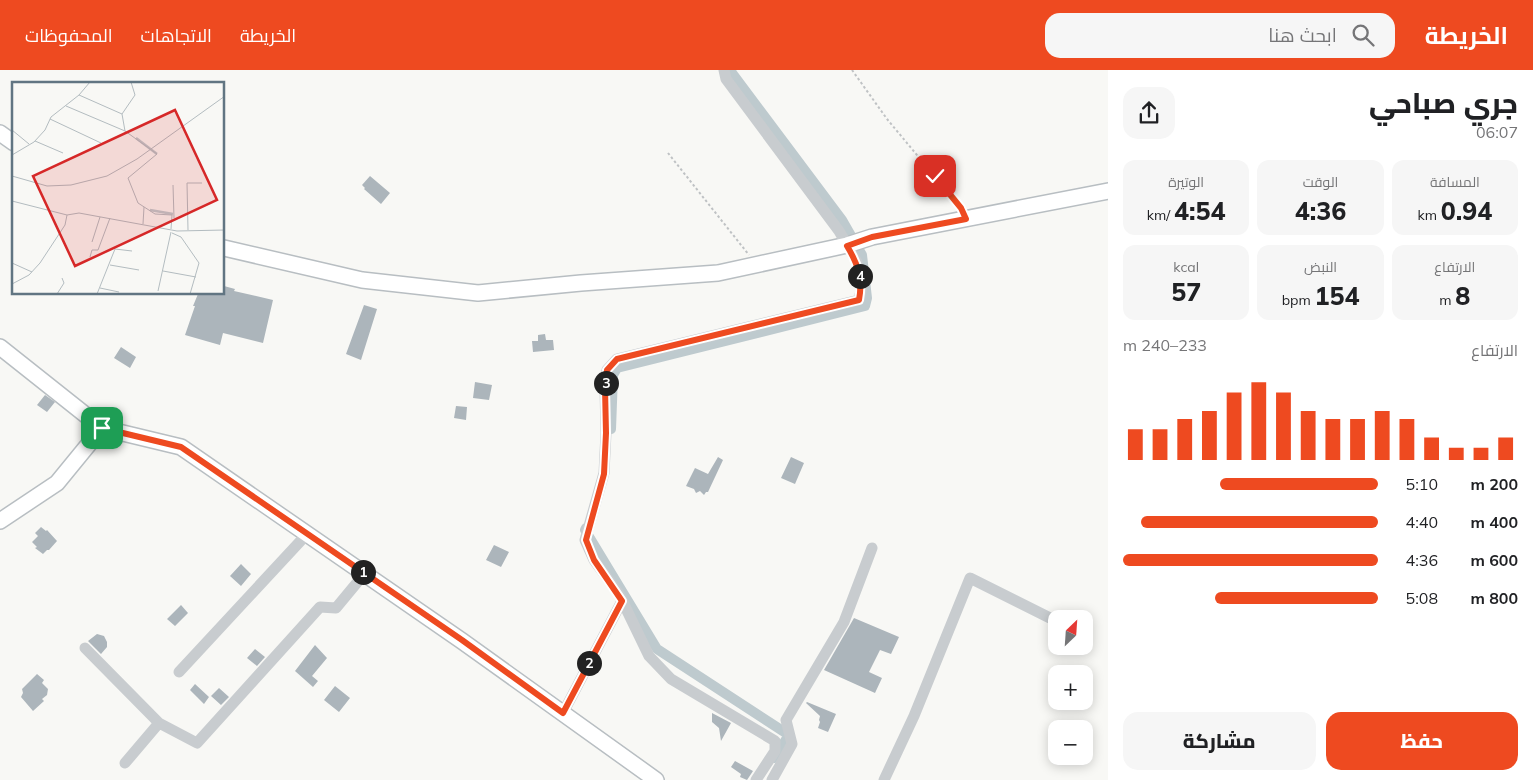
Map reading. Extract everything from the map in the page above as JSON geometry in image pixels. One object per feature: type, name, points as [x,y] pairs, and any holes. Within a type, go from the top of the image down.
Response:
[{"type":"street","points":[[724,70],[726,79],[839,231],[857,262],[862,286],[859,300],[617,359],[607,370],[604,474],[586,540],[594,560],[622,601],[649,656],[671,679],[775,741],[775,751],[756,780]]},
{"type":"street","points":[[0,133],[12,142]]},
{"type":"street","points":[[225,248],[362,280],[478,293],[718,273],[847,246],[872,237],[1108,191]]},
{"type":"street","points":[[0,347],[102,428],[181,447],[462,640],[656,780]]},
{"type":"street","points":[[0,521],[56,483],[102,428]]},
{"type":"street","points":[[179,672],[307,534]]},
{"type":"street","points":[[772,780],[792,744],[786,720],[844,622],[872,548]]},
{"type":"street","points":[[85,648],[159,723],[197,743],[320,607],[336,608],[365,573]]},
{"type":"street","points":[[884,780],[914,716],[970,578],[1048,617]]},
{"type":"street","points":[[563,713],[622,601]]},
{"type":"street","points":[[125,763],[159,723]]},
{"type":"path","points":[[852,70],[887,119],[961,208],[966,219]]},
{"type":"path","points":[[668,154],[730,229],[750,258]]},
{"type":"building","points":[[370,176],[390,193],[381,204],[362,185]]},
{"type":"building","points":[[225,286],[235,289],[234,291],[273,300],[263,343],[223,333],[220,345],[185,335],[195,306],[193,306],[198,295],[225,295]]},
{"type":"building","points":[[364,305],[377,309],[361,360],[346,354]]},
{"type":"building","points":[[545,334],[546,340],[553,340],[554,350],[533,352],[532,341],[538,341],[538,335]]},
{"type":"building","points":[[121,347],[136,357],[130,368],[114,358]]},
{"type":"building","points":[[475,382],[492,385],[489,400],[473,398]]},
{"type":"building","points":[[45,395],[55,402],[47,412],[37,405]]},
{"type":"building","points":[[456,406],[467,407],[466,420],[454,418]]},
{"type":"building","points":[[718,457],[723,460],[708,492],[704,495],[700,491],[696,493],[694,489],[686,486],[695,468],[708,474]]},
{"type":"building","points":[[791,457],[804,463],[795,484],[781,478]]},
{"type":"building","points":[[41,527],[47,530],[57,541],[43,554],[35,548],[37,547],[32,542],[38,536],[35,533]]},
{"type":"building","points":[[494,545],[509,552],[501,567],[486,560]]},
{"type":"building","points":[[241,564],[251,574],[241,586],[230,576]]},
{"type":"building","points":[[181,605],[188,613],[175,626],[167,619]]},
{"type":"building","points":[[854,618],[899,637],[891,654],[880,650],[869,672],[882,678],[875,693],[824,670]]},
{"type":"building","points":[[97,634],[104,636],[107,642],[107,647],[101,654],[88,641]]},
{"type":"building","points":[[315,645],[327,658],[312,676],[318,681],[313,687],[295,671]]},
{"type":"building","points":[[255,649],[265,657],[257,666],[247,658]]},
{"type":"building","points":[[37,674],[44,680],[42,683],[48,689],[47,695],[42,699],[44,701],[33,711],[21,697],[22,689]]},
{"type":"building","points":[[195,684],[209,697],[204,704],[190,690]]},
{"type":"building","points":[[335,686],[350,698],[339,712],[324,700]]},
{"type":"building","points":[[219,688],[229,697],[221,705],[211,696]]},
{"type":"building","points":[[807,702],[836,714],[828,732],[818,728],[820,716]]},
{"type":"building","points":[[712,713],[731,723],[721,741],[719,728],[712,722]]},
{"type":"building","points":[[735,761],[753,771],[747,780],[740,777],[741,774],[731,767]]},
{"type":"waterway","points":[[611,429],[613,375],[617,368],[865,306],[867,298],[862,255],[842,220],[731,70]]},
{"type":"waterway","points":[[586,528],[585,530],[657,649],[789,735],[774,758]]},
{"type":"route","points":[[102,428],[181,447],[462,640],[563,713],[622,601],[594,560],[586,540],[604,474],[607,370],[617,359],[859,300],[862,286],[857,262],[847,246],[872,237],[966,219],[961,208],[935,176]]}]
